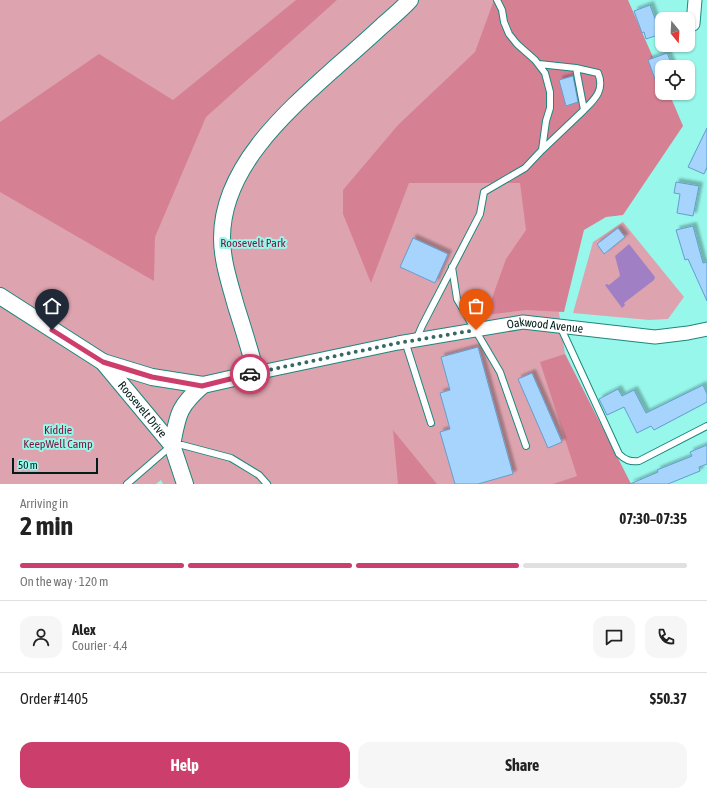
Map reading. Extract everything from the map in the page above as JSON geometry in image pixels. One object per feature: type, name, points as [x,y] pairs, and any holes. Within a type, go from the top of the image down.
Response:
[{"type":"street","points":[[256,373],[224,261],[222,239],[223,218],[227,199],[239,175],[272,128],[298,101],[410,0]]},
{"type":"street","points":[[694,0],[694,12]]},
{"type":"street","name":"Roosevelt Drive","points":[[0,296],[103,362],[172,445],[185,484]]},
{"type":"street","name":"Oakwood Avenue","points":[[103,362],[152,377],[202,386],[256,373],[411,341],[523,322],[656,337],[688,334],[707,329]]},
{"type":"street","points":[[172,445],[177,416],[189,397],[202,386]]},
{"type":"lane","points":[[497,0],[502,10],[504,22],[509,34],[517,44],[536,60],[545,73],[550,92],[550,108],[546,121],[542,150]]},
{"type":"lane","points":[[431,423],[411,341],[480,214],[484,192],[525,168],[596,98],[600,87],[600,78],[598,73],[576,68],[539,64]]},
{"type":"lane","points":[[576,68],[584,110]]},
{"type":"lane","points":[[452,267],[457,298],[500,372],[526,446]]},
{"type":"lane","points":[[560,326],[619,454],[624,459],[632,462],[639,461],[707,426]]},
{"type":"lane","points":[[127,484],[172,445],[182,445],[231,458],[259,476],[267,484]]},
{"type":"green space","name":"Roosevelt Park","points":[[0,0],[514,0],[565,354],[631,484],[163,484],[161,480],[156,484],[0,484]]},
{"type":"green space","points":[[623,222],[684,297],[668,319],[649,320],[573,313],[593,242]]},
{"type":"shaded area","points":[[296,0],[337,0],[206,117],[155,237],[154,281],[0,192],[0,122],[99,54],[173,100]]},
{"type":"shaded area","points":[[494,0],[628,0],[655,62],[655,100],[672,100],[683,126],[623,215],[606,217],[584,230],[564,312],[526,310],[486,315],[506,259],[526,230],[520,183],[409,183],[371,283],[343,214],[343,190],[398,125],[475,52]]},
{"type":"shaded area","points":[[629,244],[655,277],[654,280],[624,303],[625,305],[622,308],[605,285],[609,285],[619,277],[620,275],[615,256]]},
{"type":"shaded area","points":[[565,354],[631,484],[553,484],[577,476],[540,362]]},
{"type":"shaded area","points":[[393,430],[437,484],[398,484]]},
{"type":"building","points":[[650,5],[655,19],[655,36],[646,39],[644,32],[642,33],[634,11]]},
{"type":"building","points":[[667,53],[670,60],[655,60],[655,79],[648,60]]},
{"type":"building","points":[[573,76],[578,102],[566,106],[559,80]]},
{"type":"building","points":[[707,128],[707,167],[704,174],[688,167]]},
{"type":"building","points":[[676,182],[699,186],[693,216],[677,213],[680,194],[674,193]]},
{"type":"building","points":[[693,226],[703,263],[707,262],[707,301],[688,259],[685,260],[676,230]]},
{"type":"building","points":[[618,228],[625,237],[604,254],[597,244]]},
{"type":"building","points":[[413,238],[448,254],[435,283],[400,267]]},
{"type":"building","points":[[478,347],[513,474],[478,484],[455,484],[440,432],[450,429],[440,393],[450,390],[441,357]]},
{"type":"building","points":[[532,373],[562,442],[548,448],[518,379]]},
{"type":"building","points":[[703,385],[707,394],[707,402],[654,430],[651,426],[637,433],[624,407],[607,415],[599,399],[618,389],[622,396],[634,390],[646,413]]},
{"type":"building","points":[[707,445],[707,464],[699,467],[700,471],[668,484],[630,484],[658,472],[657,470],[692,456],[690,452]]},
{"type":"way so far","points":[[250,374],[398,343],[476,330]]},
{"type":"route","points":[[52,330],[103,362],[152,377],[202,386],[250,374]]},
{"type":"park label","name":"Kiddie KeepWell Camp","points":[[58,437]]}]
